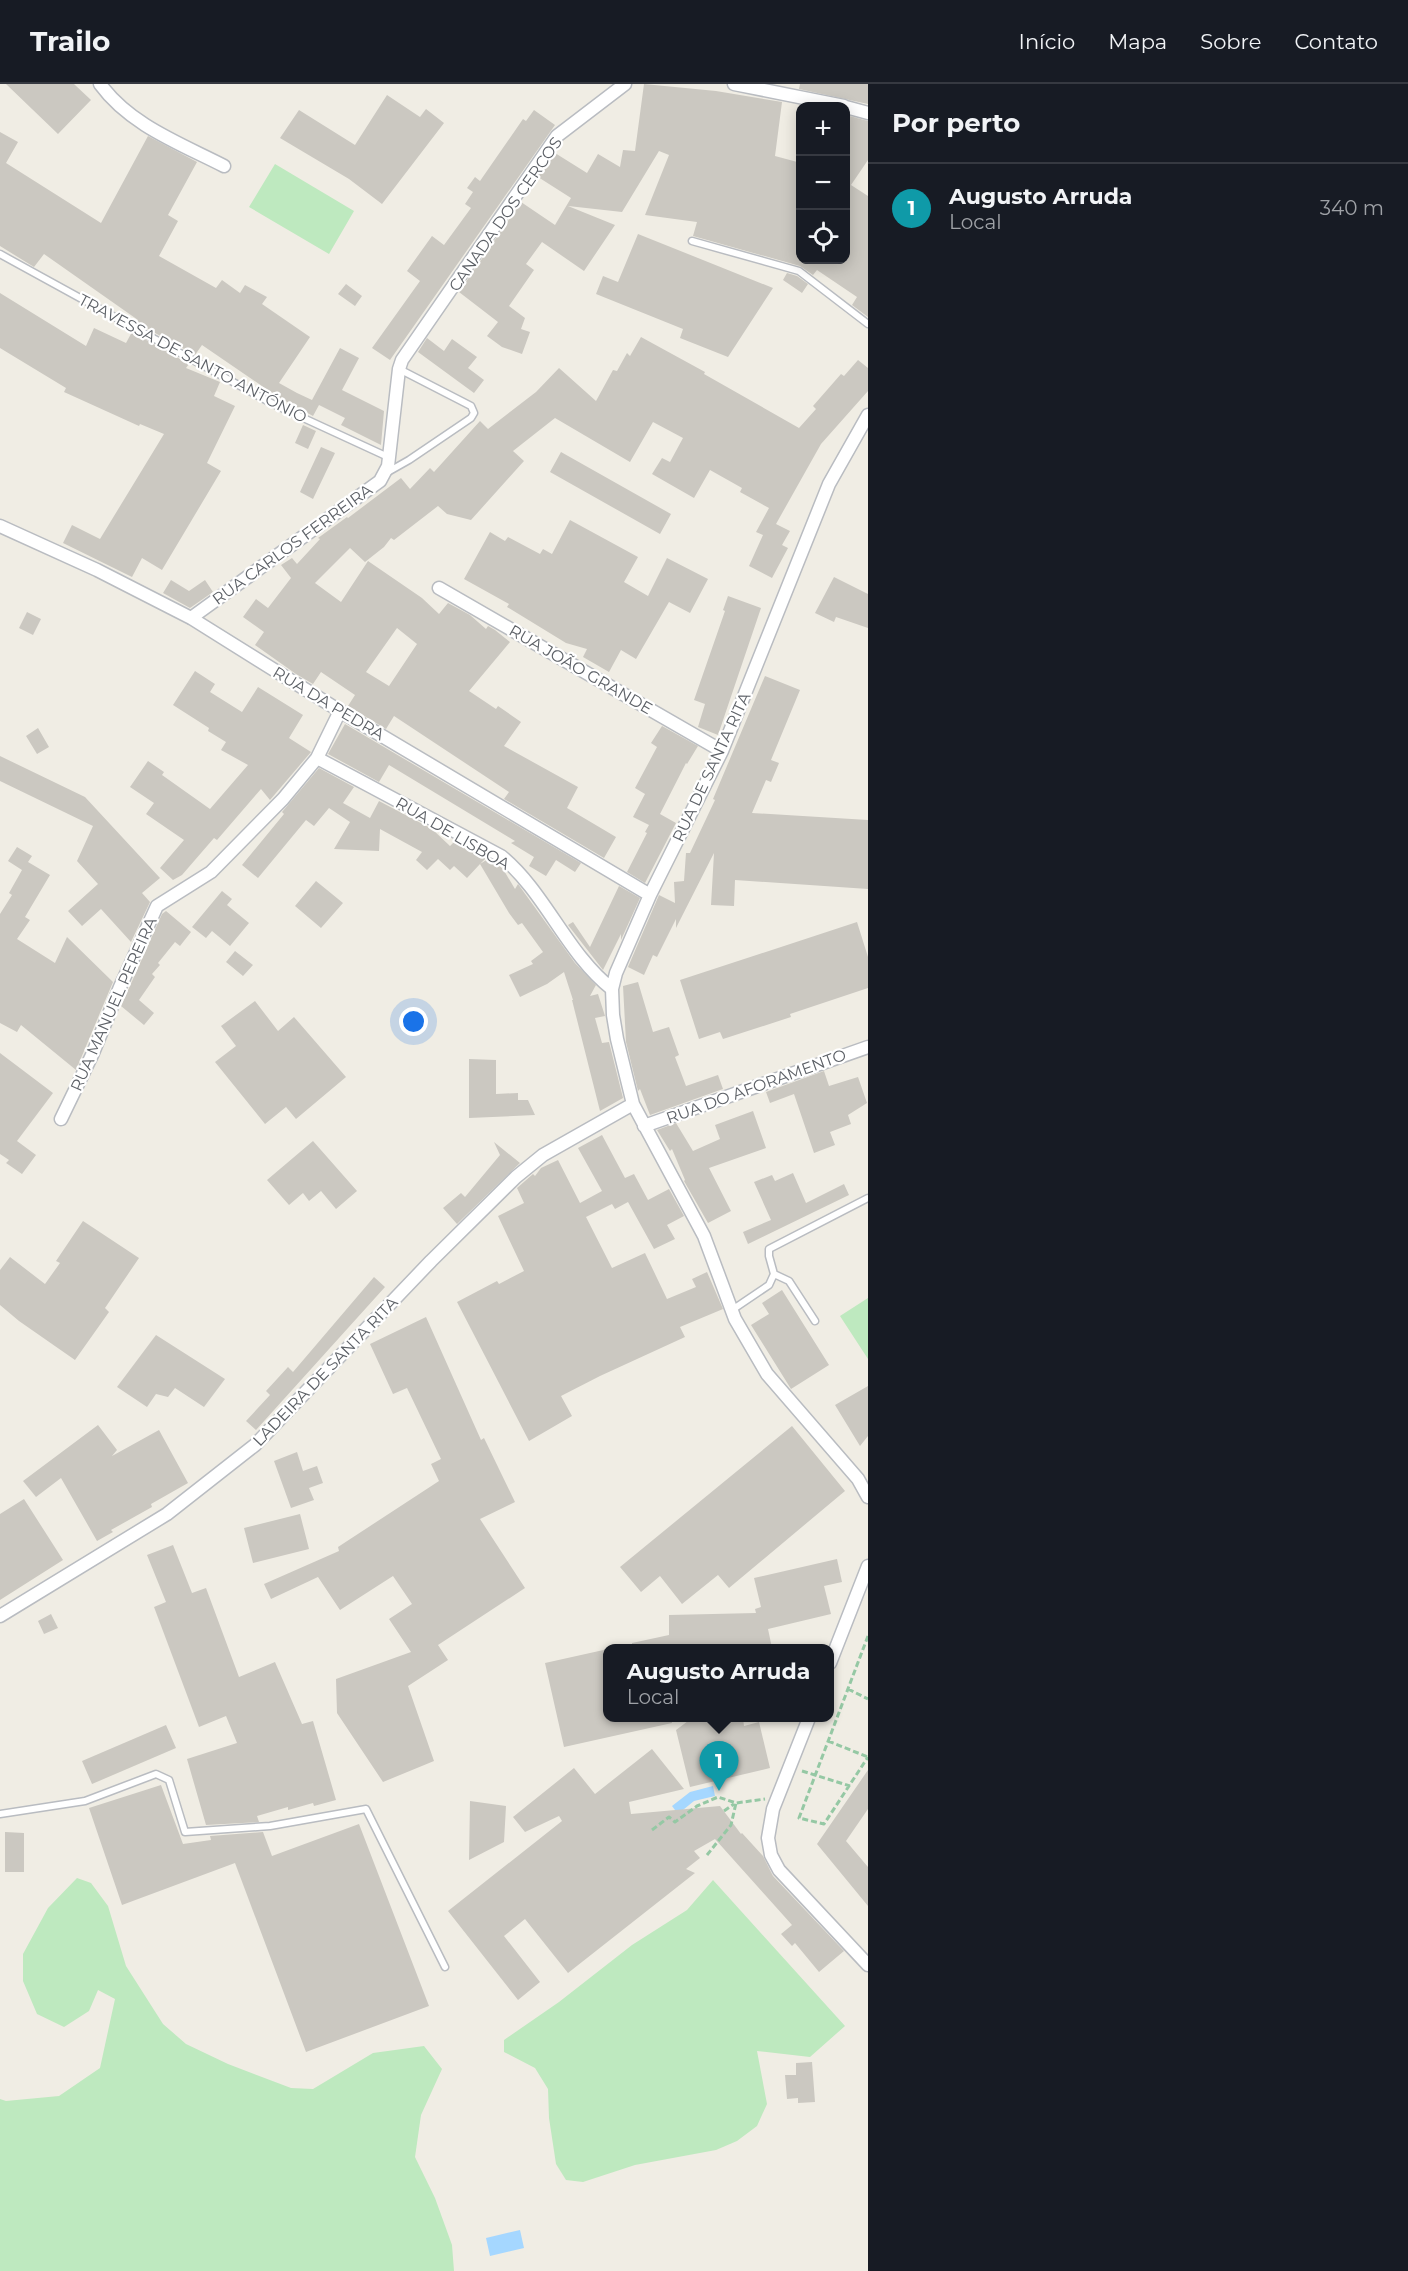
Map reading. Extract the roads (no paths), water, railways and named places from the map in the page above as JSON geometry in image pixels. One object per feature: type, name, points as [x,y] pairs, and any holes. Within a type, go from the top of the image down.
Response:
[{"type":"street","points":[[100,84],[121,108],[141,123],[224,166]]},
{"type":"street","name":"CANADA DOS CERCOS","points":[[400,365],[557,136],[625,84]]},
{"type":"street","points":[[734,84],[821,102]]},
{"type":"street","points":[[850,108],[868,112]]},
{"type":"street","name":"RUA CARLOS FERREIRA","points":[[191,618],[380,481],[386,473],[400,365]]},
{"type":"street","name":"RUA DE SANTA RITA","points":[[868,416],[829,484],[722,751],[650,895],[616,973],[612,989],[615,1031],[633,1104],[704,1236],[731,1310],[749,1347],[766,1374],[858,1479],[868,1497]]},
{"type":"street","name":"RUA DA PEDRA","points":[[0,526],[97,570],[191,618],[340,711],[650,895]]},
{"type":"street","name":"RUA JOÃO GRANDE","points":[[439,588],[722,751]]},
{"type":"street","name":"RUA MANUEL PEREIRA","points":[[61,1119],[93,1053],[157,906],[222,863],[283,800],[317,758],[340,711]]},
{"type":"street","name":"RUA DE LISBOA","points":[[317,758],[501,856],[524,878],[595,976],[612,989]]},
{"type":"street","name":"RUA DO AFORAMENTO","points":[[644,1126],[868,1047]]},
{"type":"street","name":"LADEIRA DE SANTA RITA","points":[[0,1616],[167,1514],[255,1445],[423,1269],[516,1177],[543,1155],[633,1104]]},
{"type":"street","points":[[834,1653],[868,1566]]},
{"type":"street","points":[[808,1722],[773,1809],[768,1838],[771,1855],[779,1870],[868,1965]]},
{"type":"lane","points":[[692,241],[799,271],[868,324]]},
{"type":"lane","name":"TRAVESSA DE SANTO ANTÓNIO","points":[[0,254],[273,404],[388,457]]},
{"type":"lane","points":[[386,473],[410,460],[471,418],[474,413],[471,406],[400,365]]},
{"type":"lane","points":[[731,1310],[770,1285],[774,1274],[769,1256],[770,1249],[868,1198]]},
{"type":"lane","points":[[774,1274],[789,1281],[815,1321]]},
{"type":"lane","points":[[0,1814],[85,1802],[156,1774],[169,1780],[185,1832],[270,1826],[366,1809],[445,1967]]},
{"type":"water","points":[[713,1786],[715,1796],[694,1801],[678,1814],[672,1806],[690,1792]]},
{"type":"water","points":[[520,2230],[524,2248],[490,2256],[486,2238]]},
{"type":"place","name":"Augusto Arruda","points":[[719,1791]]}]
